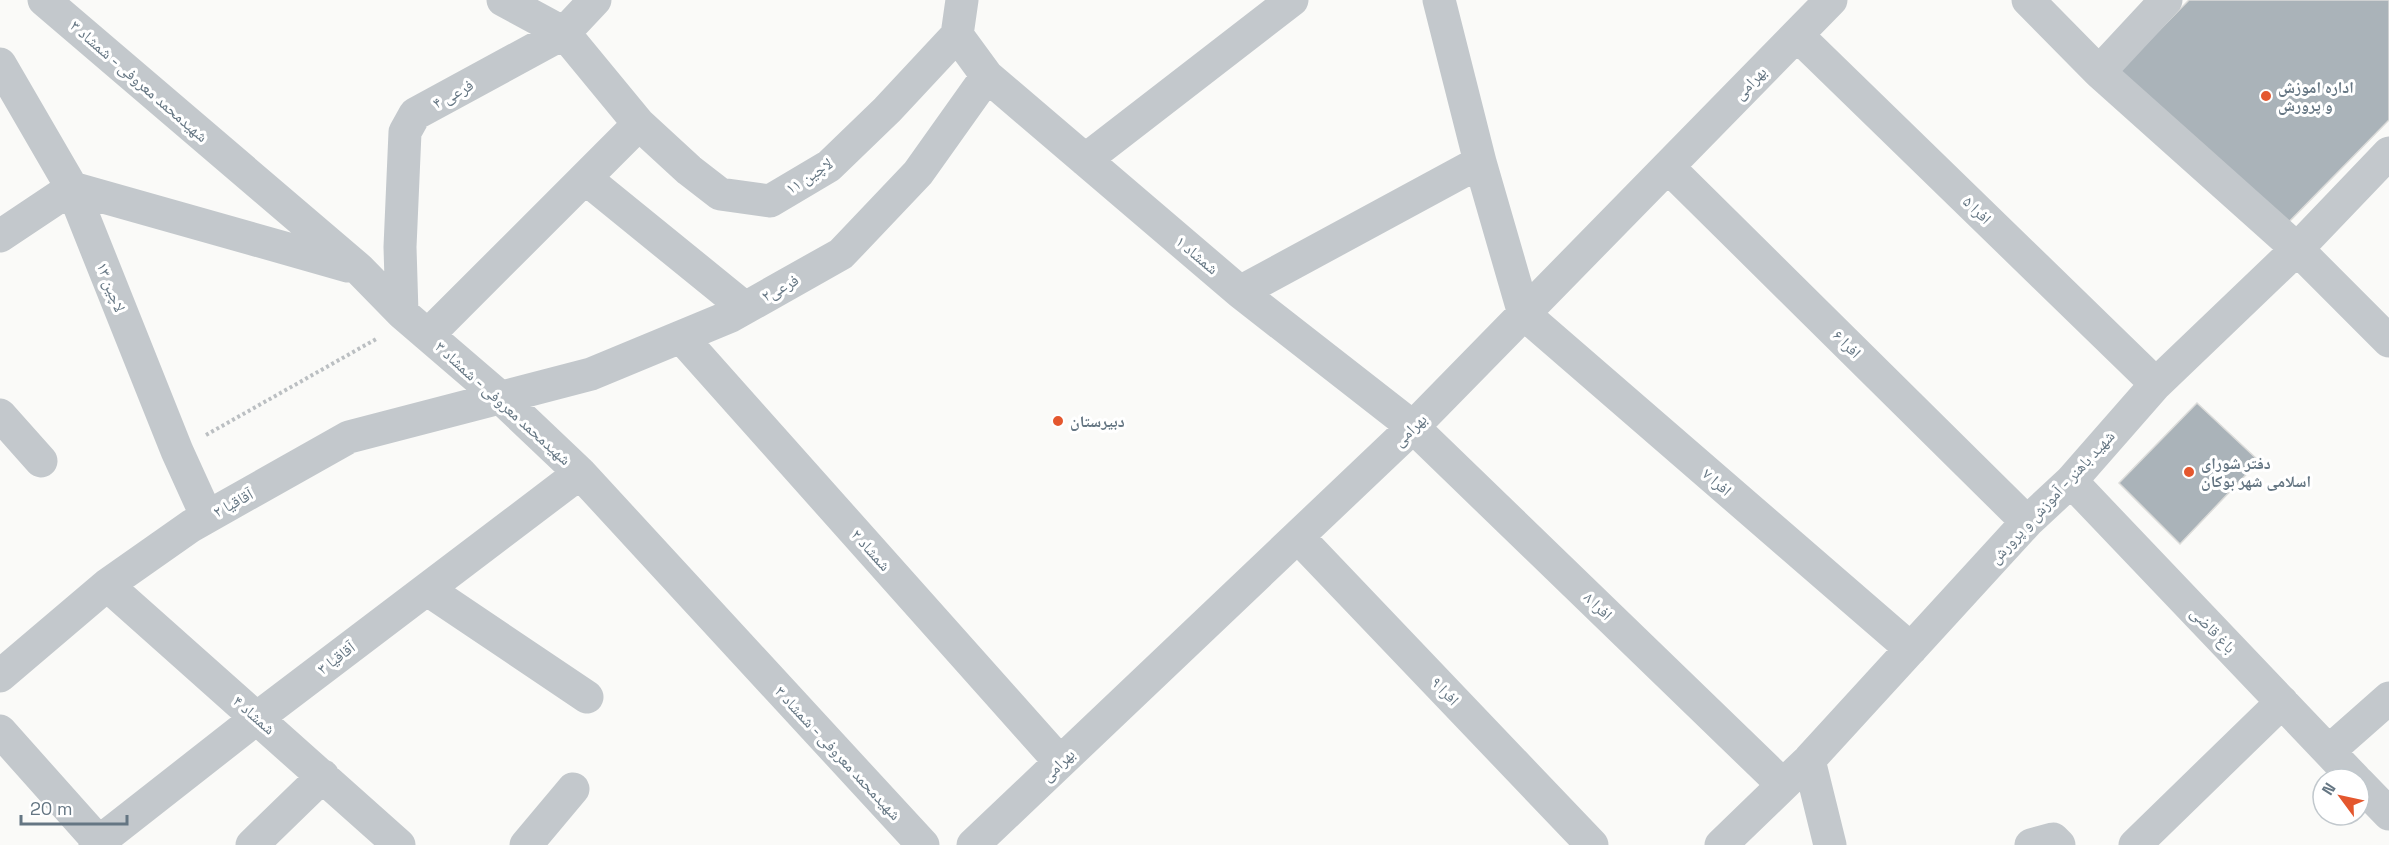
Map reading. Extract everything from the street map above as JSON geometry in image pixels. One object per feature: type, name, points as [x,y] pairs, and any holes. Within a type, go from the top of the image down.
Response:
[{"type":"street","name":"شهیدمحمد معروفی - شمشاد ۳","points":[[44,0],[359,269],[413,323],[501,398],[580,473],[923,845]]},
{"type":"street","points":[[413,323],[585,178],[639,124],[564,33],[503,0]]},
{"type":"street","name":"فرعی ۴","points":[[413,323],[400,247],[405,132],[415,114],[564,33],[595,0]]},
{"type":"street","points":[[962,0],[957,35],[987,76]]},
{"type":"street","points":[[1085,160],[1292,0]]},
{"type":"street","points":[[1439,0],[1480,162],[1524,314]]},
{"type":"street","name":"بهرامی","points":[[973,845],[1413,427],[1831,0]]},
{"type":"street","points":[[2028,0],[2099,72],[2297,249],[2389,341]]},
{"type":"street","points":[[2099,72],[2166,0]]},
{"type":"street","name":"لاچین ۱۱","points":[[639,124],[688,170],[720,194],[770,201],[829,166],[887,110],[957,35]]},
{"type":"street","name":"افرا ۵","points":[[1797,35],[2156,384]]},
{"type":"street","name":"لاچین ۱۳","points":[[0,64],[72,188],[177,451],[207,517]]},
{"type":"street","name":"شمشاد ۱","points":[[987,76],[1240,292],[1413,427]]},
{"type":"street","name":"فرعی۲","points":[[501,398],[591,374],[682,338],[745,308],[841,254],[918,173],[987,76]]},
{"type":"street","name":"شهید باهنر - آموزش و پرورش","points":[[1721,845],[1809,760],[2027,522],[2071,481],[2156,384],[2297,249],[2389,153]]},
{"type":"street","points":[[1240,292],[1480,162]]},
{"type":"street","name":"افرا ۶","points":[[1668,167],[2027,522]]},
{"type":"street","points":[[585,178],[745,308]]},
{"type":"street","points":[[0,236],[72,188],[359,269]]},
{"type":"street","name":"افرا ۷","points":[[1524,314],[1911,650]]},
{"type":"street","name":"شمشاد ۲","points":[[682,338],[1060,762]]},
{"type":"street","name":"آقاقیا ۲","points":[[0,676],[107,585],[191,526],[349,437],[501,398]]},
{"type":"street","points":[[0,415],[41,461]]},
{"type":"street","name":"افرا ۸","points":[[1413,427],[1782,784]]},
{"type":"street","name":"آقاقیا ۳","points":[[97,843],[256,717],[428,590],[580,473]]},
{"type":"street","name":"باغ قاضی","points":[[2071,481],[2344,767]]},
{"type":"street","name":"افرا ۹","points":[[1298,537],[1593,845]]},
{"type":"street","name":"شمشاد ۴","points":[[107,585],[399,845]]},
{"type":"street","points":[[428,590],[587,698]]},
{"type":"street","points":[[2329,751],[2389,698]]},
{"type":"street","points":[[2135,845],[2282,702]]},
{"type":"street","points":[[0,731],[97,843]]},
{"type":"street","points":[[1809,760],[1830,845]]},
{"type":"street","points":[[252,845],[323,776]]},
{"type":"street","points":[[526,845],[573,789]]},
{"type":"street","points":[[2371,795],[2389,814]]},
{"type":"street","points":[[2031,845],[2053,839],[2059,845]]},
{"type":"path","points":[[177,451],[413,323]]},
{"type":"building","name":"اداره اموزش و پرورش","points":[[2189,0],[2389,0],[2389,120],[2280,231],[2119,71]]},
{"type":"building","name":"دفتر شورای اسلامی شهر بوکان","points":[[2197,403],[2259,461],[2180,544],[2119,483]]},
{"type":"place","name":"اداره اموزش و پرورش","points":[[2266,96]]},
{"type":"place","name":"دبیرستان","points":[[1058,421]]},
{"type":"place","name":"دفتر شورای اسلامی شهر بوکان","points":[[2189,472]]}]
